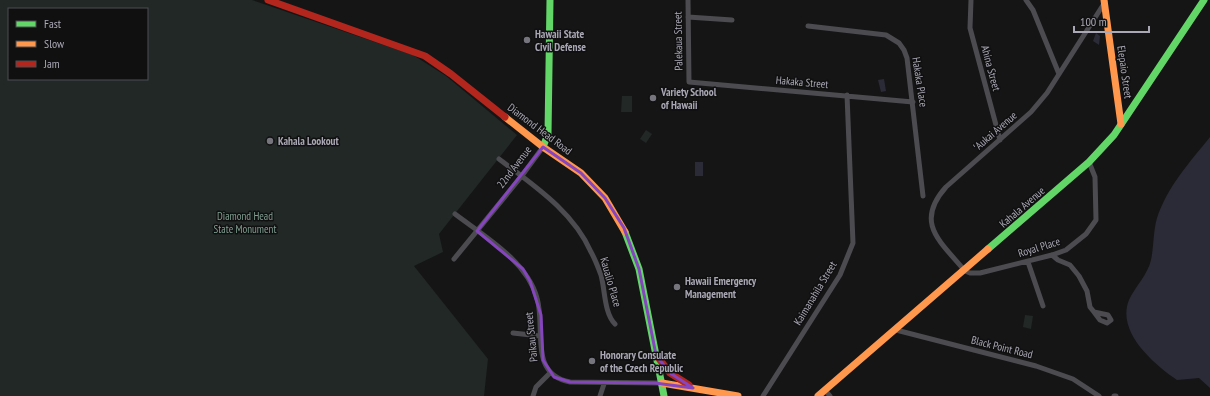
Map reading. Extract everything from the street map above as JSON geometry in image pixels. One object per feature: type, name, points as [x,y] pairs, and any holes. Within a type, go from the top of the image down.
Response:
[{"type":"street","name":"Diamond Head Road","points":[[268,0],[425,56],[451,74],[543,147],[581,173],[605,198],[624,228],[639,269],[664,396]]},
{"type":"street","name":"22nd Avenue","points":[[454,259],[521,177],[543,147],[548,134],[550,0]]},
{"type":"street","name":"Palekaua Street","points":[[688,0],[689,82]]},
{"type":"street","name":"Ahina Street","points":[[972,0],[970,28],[1000,140]]},
{"type":"street","points":[[1026,0],[1033,10],[1059,74]]},
{"type":"street","name":"Kahala Avenue","points":[[818,396],[828,393],[896,330],[1089,162],[1107,144],[1204,0]]},
{"type":"street","name":"ʻAukai Avenue","points":[[965,271],[940,240],[932,227],[931,213],[935,199],[946,187],[1031,112],[1047,93],[1105,1]]},
{"type":"street","name":"Elepaio Street","points":[[1105,1],[1121,124]]},
{"type":"street","points":[[688,17],[732,20]]},
{"type":"street","name":"Hakaka Place","points":[[808,26],[878,33],[894,38],[906,54],[913,102],[923,196]]},
{"type":"street","name":"Hakaka Street","points":[[689,82],[913,102]]},
{"type":"street","name":"Kaimanahila Street","points":[[763,396],[840,275],[853,243],[847,96]]},
{"type":"street","name":"Kaualio Place","points":[[499,160],[562,210],[586,242],[600,272],[610,315],[615,324]]},
{"type":"street","name":"Royal Place","points":[[965,271],[970,273],[980,273],[1052,255],[1066,250],[1086,234],[1096,220],[1095,177],[1089,162]]},
{"type":"street","name":"Paikau Street","points":[[455,214],[523,269],[537,296],[541,314],[540,336],[543,360],[550,373],[560,379],[570,382],[604,384],[662,383],[738,396]]},
{"type":"street","points":[[1052,255],[1058,260],[1070,265],[1079,276],[1087,291],[1090,308],[1094,312]]},
{"type":"street","points":[[1028,262],[1042,306]]},
{"type":"street","name":"Black Point Road","points":[[896,330],[1036,366],[1073,379],[1099,396]]},
{"type":"street","points":[[513,333],[540,336]]},
{"type":"street","points":[[656,355],[670,373],[693,388]]},
{"type":"street","points":[[533,396],[539,384],[550,373]]},
{"type":"street","points":[[600,396],[604,384]]},
{"type":"highlighted area","points":[[543,147],[581,173],[605,198],[624,228],[639,269],[656,355],[670,373],[693,388],[655,383],[570,382],[554,377],[543,360],[541,315],[530,281],[523,269],[477,231]]},
{"type":"green space","name":"Diamond Head State Monument","points":[[0,0],[252,0],[413,55],[446,76],[517,135],[439,234],[443,252],[414,266],[488,359],[484,396],[0,396]]},
{"type":"green space","points":[[622,96],[632,96],[632,112],[621,112]]},
{"type":"green space","points":[[646,130],[652,134],[646,143],[640,139]]},
{"type":"green space","points":[[1025,315],[1033,316],[1031,329],[1023,327]]},
{"type":"shaded area","points":[[1096,33],[1100,36],[1099,45],[1093,41]]},
{"type":"shaded area","points":[[884,79],[886,91],[881,92],[878,80]]},
{"type":"shaded area","points":[[1210,137],[1210,388],[1199,378],[1177,380],[1148,356],[1132,335],[1126,312],[1129,300],[1149,265],[1152,255],[1157,218],[1161,207],[1173,185],[1187,165]]},
{"type":"shaded area","points":[[695,162],[703,162],[703,176],[695,176]]},
{"type":"traffic: fast","points":[[543,147],[548,134],[550,0]]},
{"type":"traffic: fast","points":[[988,249],[1089,162],[1114,135],[1204,0]]},
{"type":"traffic: fast","points":[[625,232],[639,269],[664,396]]},
{"type":"traffic: slow","points":[[1104,0],[1121,124]]},
{"type":"traffic: slow","points":[[505,117],[543,147],[581,173],[605,198],[625,232]]},
{"type":"traffic: slow","points":[[818,396],[988,249]]},
{"type":"traffic: slow","points":[[662,383],[738,396]]},
{"type":"traffic: jam","points":[[268,0],[425,56],[451,74],[505,117]]},
{"type":"traffic: jam","points":[[657,356],[670,373],[689,385]]},
{"type":"place","name":"Hawaii State Civil Defense","points":[[527,40]]},
{"type":"place","name":"Variety School of Hawaii","points":[[653,98]]},
{"type":"place","name":"Kahala Lookout","points":[[270,141]]},
{"type":"place","name":"Hawaii Emergency Management","points":[[677,287]]},
{"type":"place","name":"Honorary Consulate of the Czech Republic","points":[[592,361]]}]
